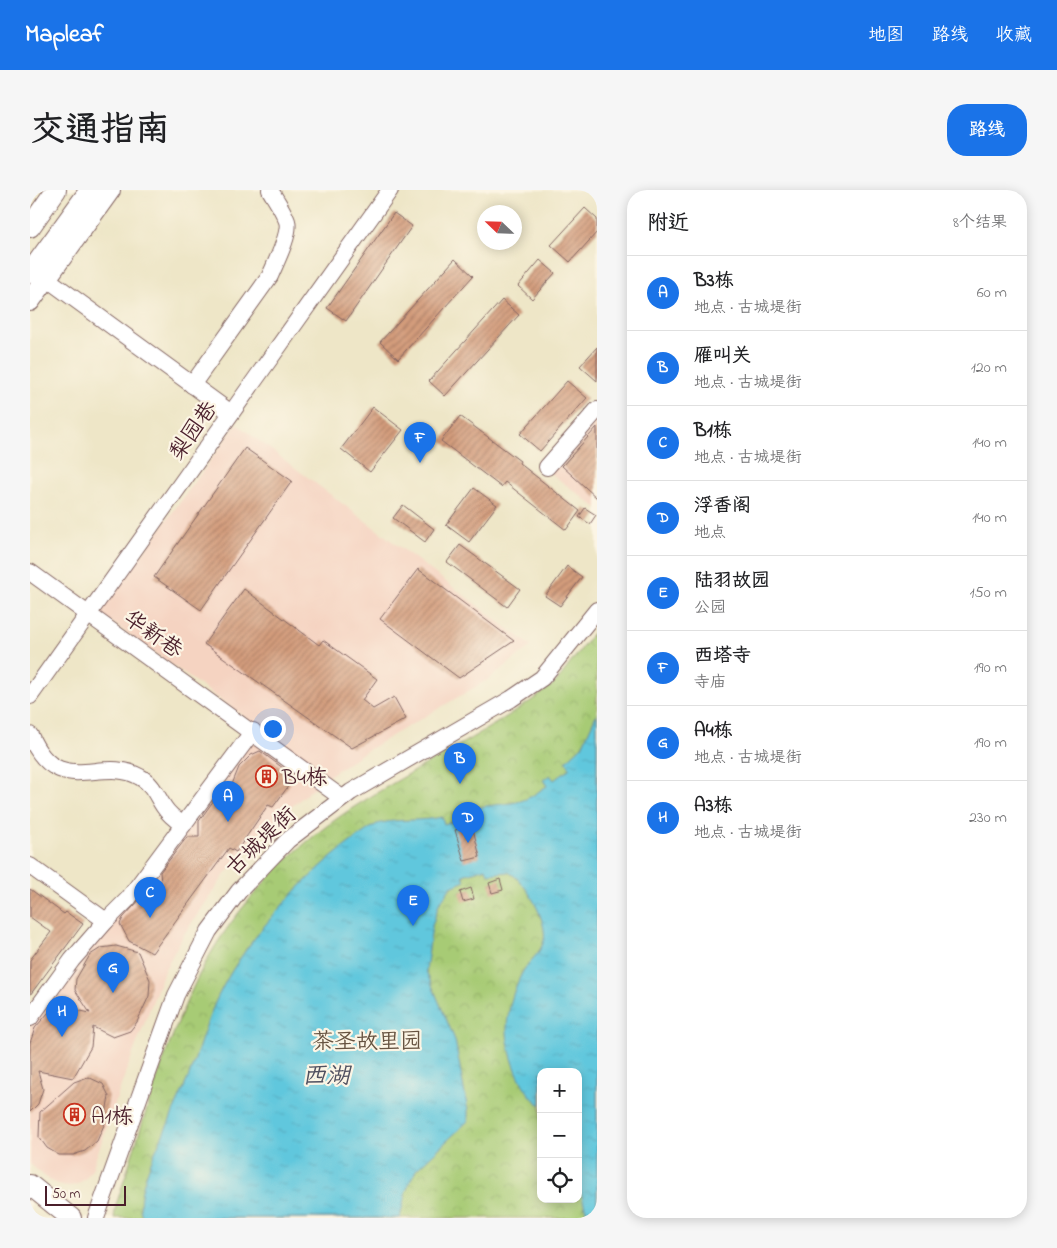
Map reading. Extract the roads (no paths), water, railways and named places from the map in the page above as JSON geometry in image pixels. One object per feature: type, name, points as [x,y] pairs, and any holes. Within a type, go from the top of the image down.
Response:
[{"type":"main road","points":[[30,227],[56,190]]},
{"type":"main road","points":[[30,255],[77,190]]},
{"type":"main road","points":[[30,301],[38,276],[90,190]]},
{"type":"main road","points":[[38,276],[110,190]]},
{"type":"main road","points":[[30,1185],[71,1218]]},
{"type":"main road","points":[[30,1201],[52,1218]]},
{"type":"street","points":[[192,384],[270,276],[275,264],[288,229],[288,222],[270,190]]},
{"type":"street","name":"梨园巷","points":[[30,696],[390,190]]},
{"type":"street","points":[[38,276],[231,413]]},
{"type":"street","points":[[547,467],[597,410]]},
{"type":"street","name":"华新巷","points":[[30,572],[253,731],[342,798]]},
{"type":"street","name":"古城堤街","points":[[96,1218],[160,1033],[176,995],[196,953],[224,911],[254,874],[288,840],[342,798],[532,686],[560,659],[597,610]]},
{"type":"street","points":[[30,1018],[72,960],[106,921],[128,900],[253,731]]},
{"type":"street","points":[[30,735],[38,751],[49,762],[62,770],[74,772],[124,771],[138,776],[154,789],[170,816],[183,826]]},
{"type":"street","points":[[30,866],[106,921]]},
{"type":"water","name":"西湖","points":[[597,713],[597,1218],[588,1218],[582,1196],[582,1068],[537,1068],[537,1102],[521,1081],[509,1047],[507,1027],[511,1000],[524,970],[537,954],[544,940],[539,912],[528,892],[515,876],[508,872],[488,874],[486,868],[463,875],[465,881],[451,887],[439,904],[432,926],[426,971],[455,1040],[468,1111],[468,1121],[416,1170],[406,1191],[400,1218],[143,1218],[140,1209],[141,1197],[148,1170],[188,1077],[216,1001],[239,960],[292,894],[335,854],[377,824],[442,817],[444,824],[476,815],[475,808],[526,799],[547,786],[543,780],[550,775],[554,780],[570,768],[566,761],[582,746]]},
{"type":"place","name":"西塔寺","points":[[420,463]]},
{"type":"place","name":"B4栋","points":[[266,776]]},
{"type":"place","name":"雁叫关","points":[[460,784]]},
{"type":"place","name":"B3栋","points":[[228,822]]},
{"type":"place","name":"浮香阁","points":[[468,843]]},
{"type":"place","name":"B1栋","points":[[150,918]]},
{"type":"place","name":"陆羽故园","points":[[413,926]]},
{"type":"place","name":"A4栋","points":[[113,993]]},
{"type":"place","name":"A3栋","points":[[62,1037]]},
{"type":"place","name":"A1栋","points":[[75,1115]]},
{"type":"park label","name":"茶圣故里园","points":[[367,1040]]}]
